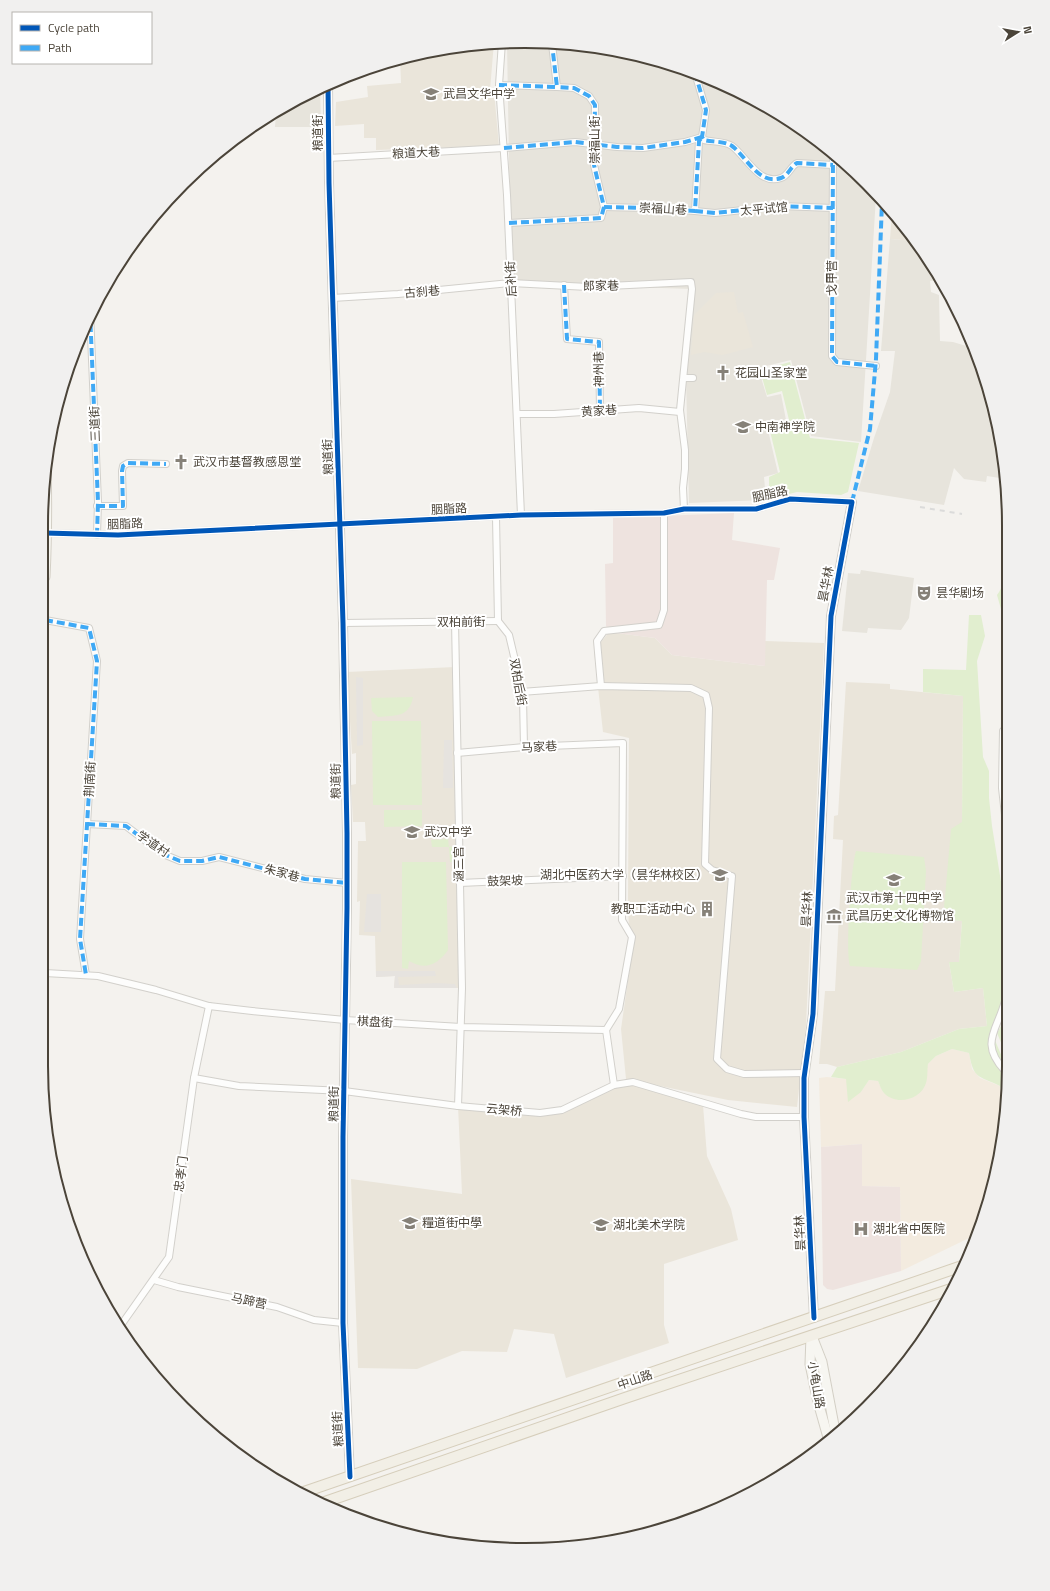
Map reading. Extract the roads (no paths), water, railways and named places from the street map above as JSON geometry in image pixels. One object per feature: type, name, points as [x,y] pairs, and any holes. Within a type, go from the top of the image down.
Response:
[{"type":"main road","name":"中山路","points":[[308,1491],[957,1268]]},
{"type":"main road","name":"中山路","points":[[329,1501],[562,1420],[945,1291]]},
{"type":"main road","name":"小龟山路","points":[[811,1336],[822,1362],[835,1429]]},
{"type":"main road","name":"小龟山路","points":[[811,1336],[810,1364],[818,1402],[827,1435]]},
{"type":"main road","points":[[558,1406],[562,1420]]},
{"type":"street","name":"后补街","points":[[502,49],[499,85],[509,223],[521,515]]},
{"type":"street","points":[[553,49],[557,87]]},
{"type":"street","name":"崇福山巷","points":[[604,207],[695,211],[698,148],[699,141],[702,137],[706,110],[697,80]]},
{"type":"street","name":"崇福山街","points":[[499,85],[574,88],[589,96],[595,105],[594,165],[604,207],[601,218],[509,223]]},
{"type":"street","name":"粮道街","points":[[328,90],[328,158],[343,623],[347,883],[344,1020],[343,1323],[350,1477]]},
{"type":"street","points":[[702,137],[704,140],[731,145],[757,173],[772,179],[781,178],[787,175],[792,166],[797,163],[833,165]]},
{"type":"street","name":"粮道大巷","points":[[328,158],[504,148],[575,142],[617,147],[643,148],[686,142],[702,137]]},
{"type":"street","name":"戈甲营","points":[[833,161],[832,356],[837,362],[876,366]]},
{"type":"street","name":"太平试馆","points":[[695,211],[715,213],[739,212],[780,206],[833,208]]},
{"type":"street","name":"郎家巷","points":[[511,283],[588,287],[691,282],[692,289],[680,412]]},
{"type":"street","name":"古刹巷","points":[[332,298],[398,294],[511,283]]},
{"type":"street","name":"神州巷","points":[[564,286],[567,339],[599,342],[600,411]]},
{"type":"street","name":"三道街","points":[[91,328],[97,535]]},
{"type":"street","name":"黄家巷","points":[[517,414],[554,414],[639,408],[680,412]]},
{"type":"street","points":[[680,412],[685,450],[685,469],[682,488],[684,509]]},
{"type":"street","points":[[97,506],[123,506],[122,471],[124,466],[128,463],[166,464]]},
{"type":"street","name":"胭脂路","points":[[48,533],[97,535],[340,525],[521,515],[664,513],[684,509],[756,509],[790,499],[852,502]]},
{"type":"street","name":"昙华林","points":[[814,1318],[804,1117],[804,1073],[812,1014],[831,616],[852,502]]},
{"type":"street","points":[[601,686],[597,641],[604,631],[659,625],[664,610],[664,513]]},
{"type":"street","name":"双柏前街","points":[[343,623],[498,621],[496,517]]},
{"type":"street","name":"荆南街","points":[[48,621],[89,628],[97,661],[80,939],[86,975]]},
{"type":"street","name":"涵三宫","points":[[455,621],[456,754],[462,988],[458,1106]]},
{"type":"street","name":"双柏后街","points":[[498,621],[509,635],[523,697],[524,748]]},
{"type":"street","points":[[521,692],[601,686],[691,688],[706,695],[709,708],[705,864],[712,870],[732,876],[717,1059],[727,1069],[744,1074],[804,1073]]},
{"type":"street","name":"马家巷","points":[[456,754],[524,748],[623,743],[623,876]]},
{"type":"street","name":"学道村","points":[[87,824],[126,826],[163,854],[180,861],[202,861],[219,857]]},
{"type":"street","name":"朱家巷","points":[[219,857],[305,879],[347,883]]},
{"type":"street","points":[[614,1085],[606,1030],[619,1009],[632,937],[622,920],[623,876]]},
{"type":"street","name":"鼓架坡","points":[[460,882],[623,876]]},
{"type":"street","name":"棋盘街","points":[[48,973],[98,976],[156,990],[209,1006],[344,1020],[460,1027],[606,1030]]},
{"type":"street","name":"忠孝门","points":[[123,1323],[169,1257],[194,1078],[209,1006]]},
{"type":"street","points":[[1002,1010],[990,1038],[995,1060],[1002,1068]]},
{"type":"street","name":"云架桥","points":[[194,1078],[239,1086],[344,1091],[458,1106],[540,1113],[562,1110],[614,1085],[633,1082],[756,1117],[804,1117]]},
{"type":"street","name":"马蹄营","points":[[154,1280],[178,1287],[277,1307],[314,1320],[343,1323]]},
{"type":"railway","points":[[920,507],[962,514]]},
{"type":"place","name":"武昌文华中学","points":[[431,94]]},
{"type":"place","name":"花园山圣家堂","points":[[723,373]]},
{"type":"place","name":"中南神学院","points":[[743,427]]},
{"type":"place","name":"武汉市基督教感恩堂","points":[[181,462]]},
{"type":"place","name":"昙华剧场","points":[[924,593]]},
{"type":"place","name":"武汉中学","points":[[412,832]]},
{"type":"place","name":"湖北中医药大学（昙华林校区）","points":[[720,875]]},
{"type":"place","name":"武汉市第十四中学","points":[[894,880]]},
{"type":"place","name":"教职工活动中心","points":[[707,909]]},
{"type":"place","name":"武昌历史文化博物馆","points":[[834,916]]},
{"type":"place","name":"糧道街中學","points":[[410,1223]]},
{"type":"place","name":"湖北美术学院","points":[[601,1225]]},
{"type":"place","name":"湖北省中医院","points":[[861,1229]]}]
